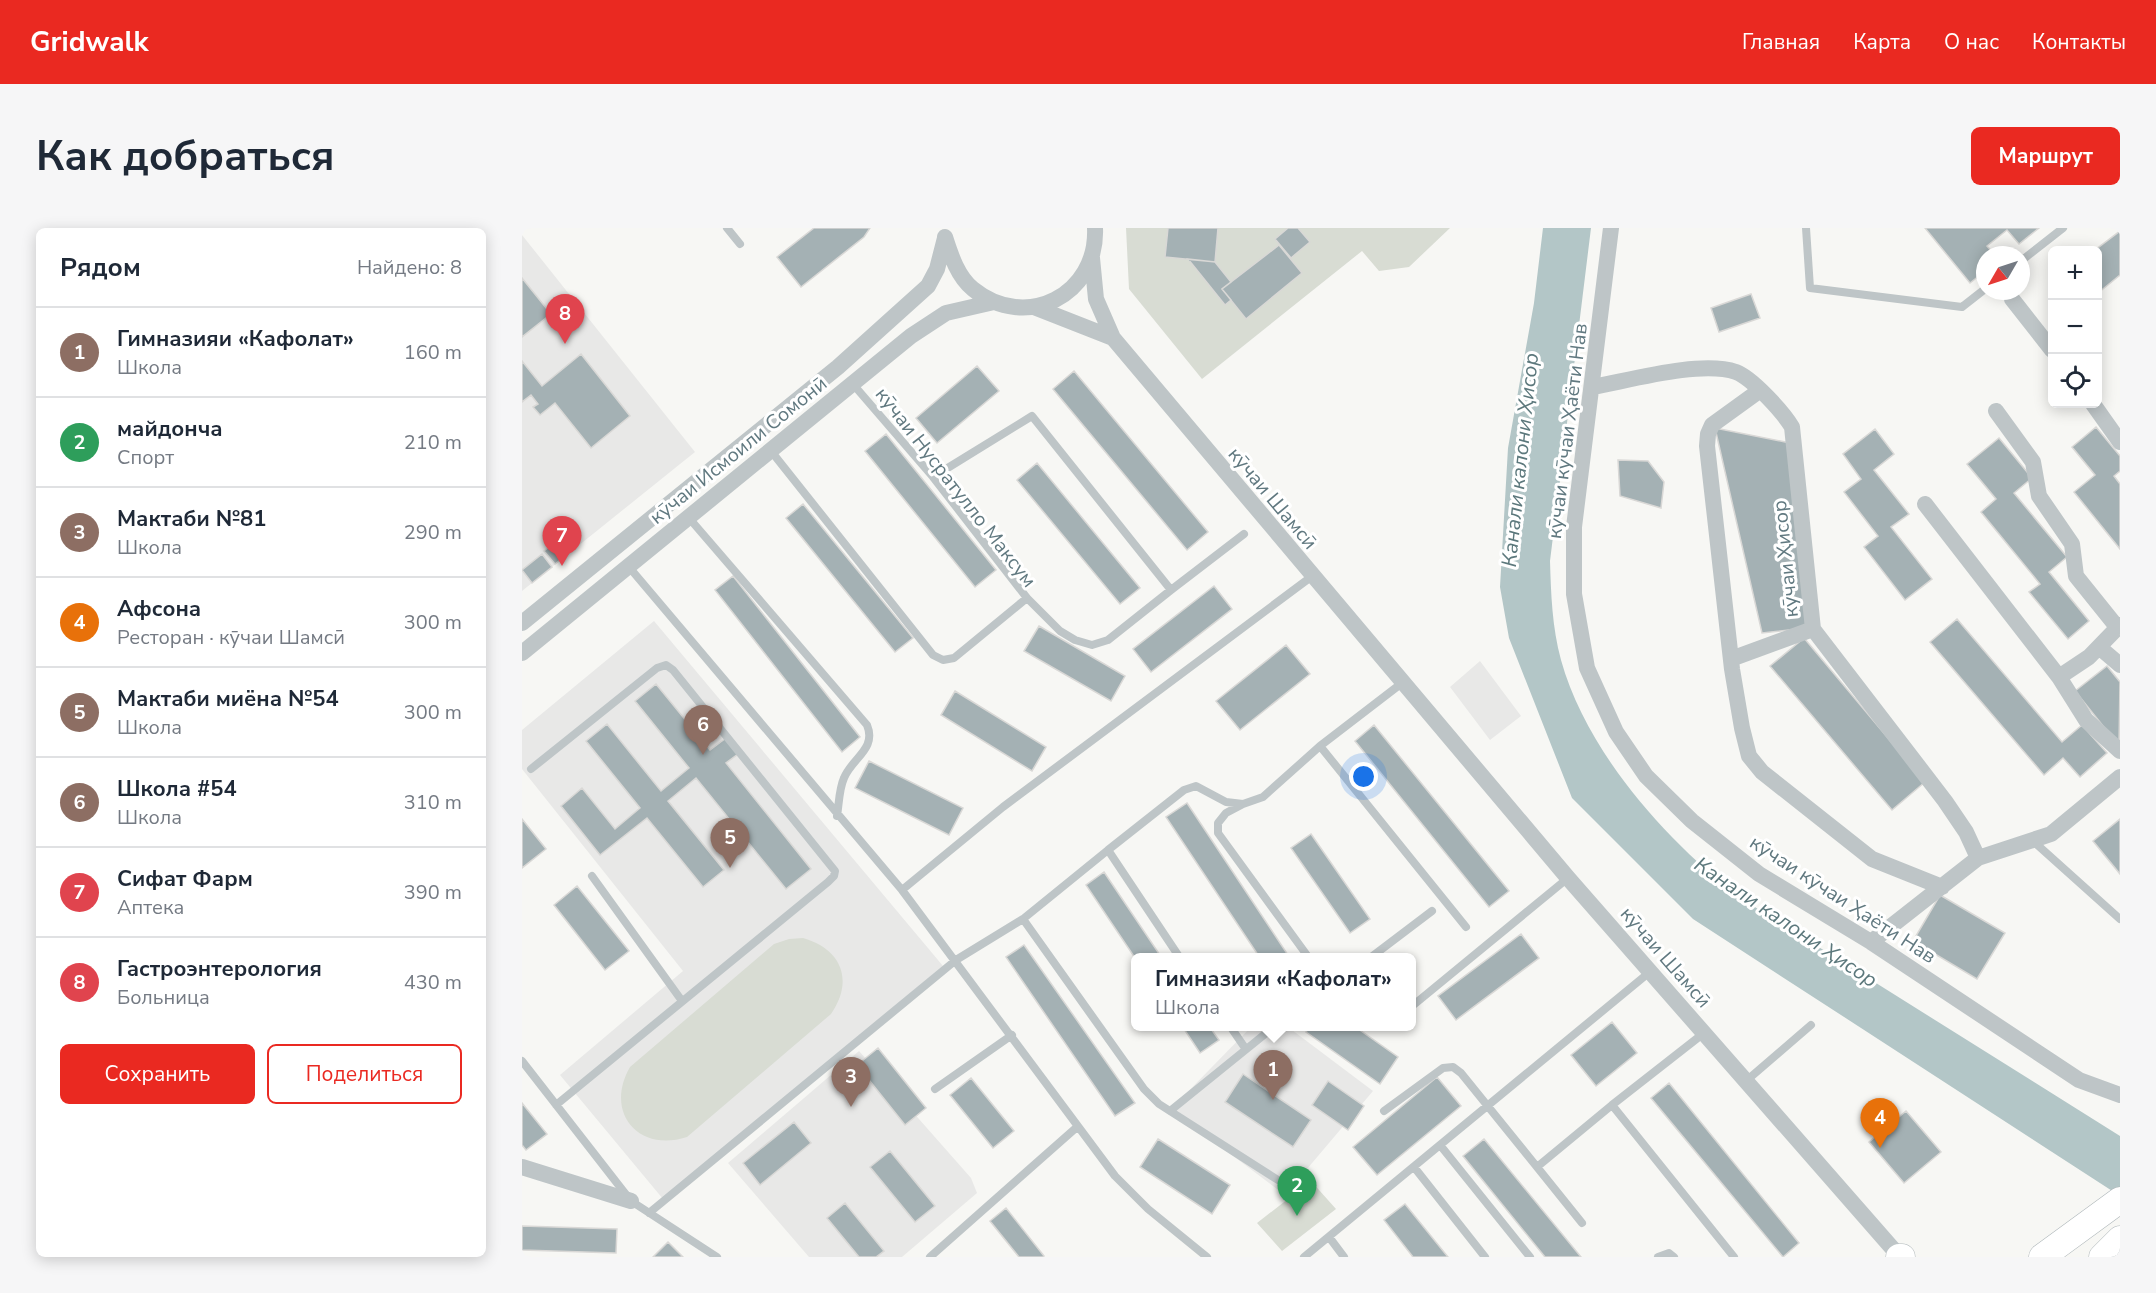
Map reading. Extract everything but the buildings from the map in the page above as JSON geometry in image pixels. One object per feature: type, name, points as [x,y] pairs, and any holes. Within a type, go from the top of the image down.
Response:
[{"type":"main road","points":[[2042,1257],[2120,1200]]},
{"type":"street","name":"кӯчаи Шамсӣ","points":[[1095,228],[1092,258],[1096,299],[1113,338],[1311,577],[1568,878],[1900,1257]]},
{"type":"street","name":"кӯчаи кӯчаи Ҳаёти Нав","points":[[1611,228],[1574,526],[1574,594],[1587,668],[1616,732],[1646,776],[1692,821],[1759,874],[1871,942],[2079,1080],[2120,1095]]},
{"type":"street","name":"кӯчаи Шамсӣ","points":[[946,233],[956,268],[972,288],[994,302],[1013,308],[1034,307],[1053,301],[1070,291],[1083,276],[1092,258]]},
{"type":"street","name":"кӯчаи Исмоили Сомонӣ","points":[[522,623],[838,367],[928,286],[937,269],[946,233]]},
{"type":"street","points":[[2013,300],[2048,345]]},
{"type":"street","name":"кӯчаи Исмоили Сомонӣ","points":[[522,653],[911,336],[946,313],[994,302]]},
{"type":"street","name":"кӯчаи Шамсӣ","points":[[1034,307],[1113,338]]},
{"type":"street","name":"кӯчаи Ҳисор","points":[[1593,387],[1707,367],[1738,373],[1782,409],[1792,427],[1813,629],[1946,801],[1966,832],[1978,858]]},
{"type":"street","points":[[1759,391],[1718,421],[1708,434],[1731,659],[1749,756],[1762,772],[1872,859],[1942,887]]},
{"type":"street","points":[[2096,408],[2120,442]]},
{"type":"street","points":[[1996,411],[2033,462],[2039,496],[2072,544],[2076,576],[2119,626],[2089,657],[2059,677]]},
{"type":"street","points":[[1925,504],[2059,677],[2086,720],[2120,751]]},
{"type":"street","points":[[1731,659],[1813,629]]},
{"type":"street","points":[[2099,647],[2120,665]]},
{"type":"street","points":[[1871,942],[1978,858],[2051,834],[2120,777]]},
{"type":"street","points":[[522,1167],[631,1202]]},
{"type":"lane","points":[[727,228],[740,244]]},
{"type":"lane","points":[[2030,254],[2062,228]]},
{"type":"lane","points":[[1806,230],[1810,288],[1962,307],[1976,296]]},
{"type":"lane","name":"кӯчаи Нусратулло Максум","points":[[771,451],[933,655],[943,660],[954,658],[1027,598],[933,477],[852,383]]},
{"type":"lane","name":"кӯчаи Нусратулло Максум","points":[[933,477],[1032,416],[1171,590]]},
{"type":"lane","points":[[689,518],[867,725],[872,735],[869,746],[843,780],[837,816]]},
{"type":"lane","points":[[1027,598],[1060,631],[1075,640],[1092,645],[1108,640],[1244,534]]},
{"type":"lane","points":[[629,567],[837,816],[903,890],[1115,1176],[1148,1209],[1207,1257]]},
{"type":"lane","points":[[903,890],[1003,807],[1311,577]]},
{"type":"lane","points":[[531,769],[657,669],[666,665],[674,670],[835,871],[834,876],[828,882],[556,1105]]},
{"type":"lane","points":[[1305,953],[1218,833],[1218,823],[1226,813],[1263,797],[1320,746],[1402,683]]},
{"type":"lane","points":[[1320,746],[1466,927]]},
{"type":"lane","points":[[649,1213],[956,960],[1023,919],[1184,790],[1196,786],[1227,802],[1243,804]]},
{"type":"lane","points":[[2033,841],[2120,919]]},
{"type":"lane","points":[[1108,850],[1177,953]]},
{"type":"lane","points":[[591,876],[682,1001]]},
{"type":"lane","points":[[1416,1003],[1568,878]]},
{"type":"lane","points":[[1375,953],[1432,911]]},
{"type":"lane","points":[[1023,919],[1144,1089],[1170,1111],[1278,1180]]},
{"type":"lane","points":[[1304,1257],[1651,971]]},
{"type":"lane","points":[[1746,1082],[1811,1025]]},
{"type":"lane","points":[[1233,1031],[1245,1048]]},
{"type":"lane","points":[[1170,1111],[1268,1031]]},
{"type":"lane","points":[[1537,1167],[1704,1033]]},
{"type":"lane","points":[[935,1089],[1012,1035]]},
{"type":"lane","points":[[522,1061],[631,1202],[717,1257]]},
{"type":"lane","points":[[1384,1111],[1443,1068],[1453,1067],[1461,1073],[1489,1106],[1582,1223]]},
{"type":"lane","points":[[1612,1105],[1734,1257]]},
{"type":"lane","points":[[930,1257],[1077,1127]]},
{"type":"lane","points":[[1440,1145],[1530,1257]]},
{"type":"lane","points":[[1414,1167],[1485,1257]]},
{"type":"lane","points":[[1329,1237],[1344,1257]]},
{"type":"lane","points":[[1658,1257],[1669,1253],[1674,1257]]},
{"type":"shaded area","points":[[1126,228],[1450,228],[1409,267],[1379,271],[1362,251],[1202,379],[1129,289]]},
{"type":"shaded area","points":[[522,235],[695,452],[522,591]]},
{"type":"shaded area","points":[[654,621],[943,966],[663,1199],[560,1075],[683,971],[522,769],[522,730]]},
{"type":"shaded area","points":[[1480,661],[1521,716],[1490,740],[1450,687]]},
{"type":"shaded area","points":[[803,938],[827,950],[835,958],[840,968],[843,978],[842,990],[831,1014],[687,1137],[669,1140],[654,1139],[641,1134],[630,1125],[621,1099],[623,1084],[630,1067],[774,944],[789,939]]},
{"type":"shaded area","points":[[1247,1031],[1293,1031],[1373,1091],[1285,1195],[1171,1109]]},
{"type":"shaded area","points":[[859,1051],[971,1178],[977,1193],[902,1257],[809,1257],[728,1163]]},
{"type":"shaded area","points":[[1311,1181],[1336,1209],[1282,1251],[1257,1223]]},
{"type":"water","name":"Канали калони Ҳисор","points":[[1543,228],[1591,228],[1550,561],[1558,648],[1573,695],[1590,729],[1633,793],[1659,823],[1686,851],[1742,899],[2120,1136],[2120,1196],[1693,919],[1572,798],[1509,638],[1500,587],[1508,448],[1534,303]]},
{"type":"place","name":"Гастроэнтерология","points":[[565,344]]},
{"type":"place","name":"Сифат Фарм","points":[[562,566]]},
{"type":"place","name":"Школа #54","points":[[703,755]]},
{"type":"place","name":"Мактаби миёна №54","points":[[730,868]]},
{"type":"place","name":"Гимназияи «Кафолат»","points":[[1273,1100]]},
{"type":"place","name":"Мактаби №81","points":[[851,1107]]},
{"type":"place","name":"Афсона","points":[[1880,1148]]},
{"type":"place","name":"майдонча","points":[[1297,1216]]}]
